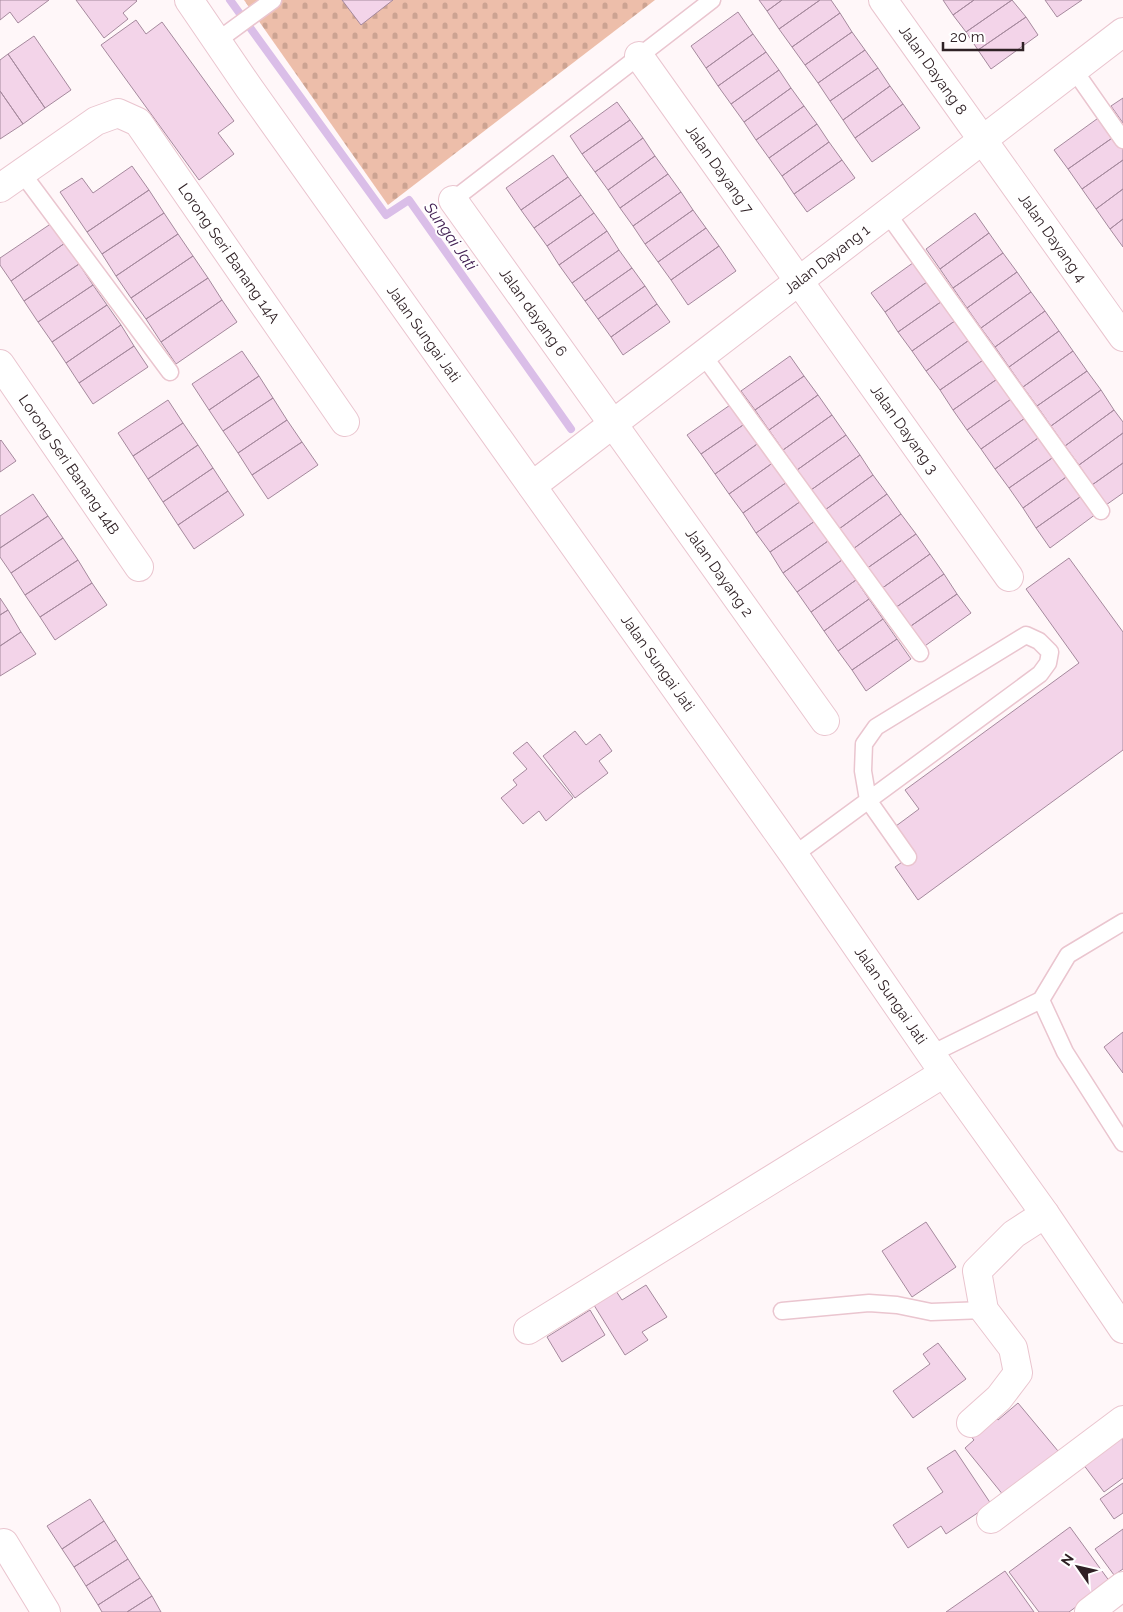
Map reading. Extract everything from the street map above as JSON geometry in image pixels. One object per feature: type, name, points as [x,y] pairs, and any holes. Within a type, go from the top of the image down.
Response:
[{"type":"street","name":"Jalan Sungai Jati","points":[[190,0],[225,34],[532,486],[1046,1214],[1123,1328]]},
{"type":"street","name":"Jalan Dayang 8","points":[[883,0],[983,140]]},
{"type":"street","name":"Jalan Dayang 1","points":[[532,486],[1123,32]]},
{"type":"street","name":"Jalan Dayang 7","points":[[639,56],[799,281]]},
{"type":"street","name":"Lorong Seri Banang 14A","points":[[0,188],[96,121],[118,113],[138,122],[345,422]]},
{"type":"street","name":"Jalan Dayang 4","points":[[983,140],[1123,336]]},
{"type":"street","name":"Jalan dayang 6","points":[[453,200],[613,424]]},
{"type":"street","name":"Jalan Dayang 3","points":[[799,281],[1009,577]]},
{"type":"street","name":"Lorong Seri Banang 14B","points":[[0,364],[139,567]]},
{"type":"street","name":"Jalan Dayang 2","points":[[613,424],[825,721]]},
{"type":"street","points":[[528,1330],[938,1063]]},
{"type":"street","points":[[971,1423],[999,1398],[1018,1373],[1013,1348],[984,1310],[977,1271],[1014,1234],[1046,1214]]},
{"type":"street","points":[[991,1519],[1123,1420]]},
{"type":"street","points":[[4,1543],[46,1612]]},
{"type":"street","points":[[1088,1612],[1123,1586]]},
{"type":"lane","points":[[225,34],[273,0]]},
{"type":"lane","points":[[453,200],[712,0]]},
{"type":"lane","points":[[1074,70],[1123,140]]},
{"type":"lane","points":[[22,172],[170,372]]},
{"type":"lane","points":[[887,214],[1102,511]]},
{"type":"lane","points":[[703,355],[920,653]]},
{"type":"lane","points":[[794,855],[868,800],[1040,674],[1048,663],[1050,652],[1039,641],[1026,635],[876,727],[864,744],[863,771],[868,800],[908,857]]},
{"type":"lane","points":[[938,1063],[1041,1000],[1068,955],[1123,922]]},
{"type":"lane","points":[[1041,1000],[1065,1052],[1123,1143]]},
{"type":"lane","points":[[782,1311],[869,1303],[897,1305],[932,1312],[984,1310]]},
{"type":"green space","points":[[244,0],[655,0],[388,205]]},
{"type":"building","points":[[0,0],[49,0],[18,23],[10,12],[0,20]]},
{"type":"building","points":[[76,0],[137,1],[123,13],[128,19],[104,38]]},
{"type":"building","points":[[342,0],[393,0],[361,25]]},
{"type":"building","points":[[759,0],[782,0],[767,11]]},
{"type":"building","points":[[782,0],[820,0],[779,29],[767,11]]},
{"type":"building","points":[[820,0],[831,0],[840,13],[792,47],[779,29]]},
{"type":"building","points":[[943,0],[974,0],[953,15]]},
{"type":"building","points":[[974,0],[1012,0],[966,32],[953,15]]},
{"type":"building","points":[[1012,0],[1026,17],[978,50],[966,32]]},
{"type":"building","points":[[1045,0],[1082,0],[1057,17]]},
{"type":"building","points":[[738,12],[753,34],[706,68],[691,46]]},
{"type":"building","points":[[840,13],[852,32],[805,65],[792,47]]},
{"type":"building","points":[[1026,17],[1038,35],[991,69],[978,50]]},
{"type":"building","points":[[136,20],[146,34],[162,22],[234,121],[218,133],[234,154],[199,180],[101,45]]},
{"type":"building","points":[[852,32],[865,50],[818,83],[805,65]]},
{"type":"building","points":[[753,34],[766,52],[718,86],[706,68]]},
{"type":"building","points":[[34,36],[71,90],[45,108],[8,54]]},
{"type":"building","points":[[865,50],[878,68],[830,101],[818,83]]},
{"type":"building","points":[[766,52],[779,70],[731,104],[718,86]]},
{"type":"building","points":[[8,54],[45,108],[23,124],[0,91],[0,60]]},
{"type":"building","points":[[878,68],[890,86],[843,120],[830,101]]},
{"type":"building","points":[[779,70],[791,88],[744,122],[731,104]]},
{"type":"building","points":[[890,86],[903,104],[855,138],[843,120]]},
{"type":"building","points":[[791,88],[804,106],[756,140],[744,122]]},
{"type":"building","points":[[0,91],[23,124],[0,139]]},
{"type":"building","points":[[1123,98],[1123,123],[1111,106]]},
{"type":"building","points":[[617,102],[630,120],[582,154],[570,136]]},
{"type":"building","points":[[903,104],[920,128],[872,162],[855,138]]},
{"type":"building","points":[[804,106],[817,124],[769,158],[756,140]]},
{"type":"building","points":[[1101,116],[1115,136],[1068,169],[1054,150]]},
{"type":"building","points":[[630,120],[643,138],[595,172],[582,154]]},
{"type":"building","points":[[817,124],[829,142],[782,176],[769,158]]},
{"type":"building","points":[[1115,136],[1123,147],[1123,160],[1082,189],[1068,169]]},
{"type":"building","points":[[643,138],[655,156],[608,190],[595,172]]},
{"type":"building","points":[[829,142],[842,160],[794,194],[782,176]]},
{"type":"building","points":[[553,155],[568,177],[521,210],[506,188]]},
{"type":"building","points":[[655,156],[668,174],[620,208],[608,190]]},
{"type":"building","points":[[842,160],[855,178],[807,212],[794,194]]},
{"type":"building","points":[[1123,160],[1123,189],[1096,209],[1082,189]]},
{"type":"building","points":[[132,166],[149,190],[87,232],[60,192],[82,178],[93,193]]},
{"type":"building","points":[[668,174],[681,192],[633,226],[620,208]]},
{"type":"building","points":[[568,177],[581,195],[534,228],[521,210]]},
{"type":"building","points":[[1123,189],[1123,219],[1110,229],[1096,209]]},
{"type":"building","points":[[149,190],[164,213],[102,254],[87,232]]},
{"type":"building","points":[[681,192],[693,210],[645,244],[633,226]]},
{"type":"building","points":[[581,195],[594,213],[547,246],[534,228]]},
{"type":"building","points":[[693,210],[706,228],[658,262],[645,244]]},
{"type":"building","points":[[164,213],[178,234],[116,276],[102,254]]},
{"type":"building","points":[[594,213],[607,231],[559,265],[547,246]]},
{"type":"building","points":[[975,213],[989,233],[940,269],[926,249]]},
{"type":"building","points":[[1123,219],[1123,247],[1110,229]]},
{"type":"building","points":[[52,223],[65,243],[11,281],[0,265],[0,258]]},
{"type":"building","points":[[706,228],[719,246],[671,280],[658,262]]},
{"type":"building","points":[[607,231],[619,250],[572,283],[559,265]]},
{"type":"building","points":[[989,233],[1003,253],[953,288],[940,269]]},
{"type":"building","points":[[178,234],[193,256],[131,298],[116,276]]},
{"type":"building","points":[[65,243],[79,264],[24,301],[11,281]]},
{"type":"building","points":[[719,246],[736,271],[688,305],[671,280]]},
{"type":"building","points":[[619,250],[632,268],[585,301],[572,283]]},
{"type":"building","points":[[1003,253],[1017,272],[967,308],[953,288]]},
{"type":"building","points":[[193,256],[208,278],[146,319],[131,298]]},
{"type":"building","points":[[917,260],[931,279],[885,312],[871,293]]},
{"type":"building","points":[[79,264],[93,285],[38,322],[24,301]]},
{"type":"building","points":[[632,268],[645,286],[598,319],[585,301]]},
{"type":"building","points":[[1017,272],[1031,292],[981,328],[967,308]]},
{"type":"building","points":[[208,278],[222,300],[161,342],[146,319]]},
{"type":"building","points":[[931,279],[945,299],[898,332],[885,312]]},
{"type":"building","points":[[93,285],[107,305],[52,342],[38,322]]},
{"type":"building","points":[[645,286],[657,304],[611,337],[598,319]]},
{"type":"building","points":[[1031,292],[1045,311],[995,347],[981,328]]},
{"type":"building","points":[[945,299],[959,318],[912,351],[898,332]]},
{"type":"building","points":[[222,300],[237,322],[176,364],[161,342]]},
{"type":"building","points":[[657,304],[670,322],[623,355],[611,337]]},
{"type":"building","points":[[107,305],[121,325],[66,363],[52,342]]},
{"type":"building","points":[[1045,311],[1059,331],[1009,367],[995,347]]},
{"type":"building","points":[[959,318],[972,338],[926,371],[912,351]]},
{"type":"building","points":[[121,325],[134,346],[79,383],[66,363]]},
{"type":"building","points":[[1059,331],[1073,351],[1023,387],[1009,367]]},
{"type":"building","points":[[972,338],[986,358],[940,390],[926,371]]},
{"type":"building","points":[[134,346],[148,367],[93,404],[79,383]]},
{"type":"building","points":[[242,351],[259,376],[209,410],[192,384]]},
{"type":"building","points":[[1073,351],[1087,371],[1037,406],[1023,387]]},
{"type":"building","points":[[790,356],[804,376],[755,410],[741,391]]},
{"type":"building","points":[[986,358],[1000,377],[953,410],[940,390]]},
{"type":"building","points":[[1087,371],[1101,390],[1051,426],[1037,406]]},
{"type":"building","points":[[259,376],[273,398],[223,431],[209,410]]},
{"type":"building","points":[[804,376],[818,395],[769,430],[755,410]]},
{"type":"building","points":[[1000,377],[1014,397],[967,430],[953,410]]},
{"type":"building","points":[[1101,390],[1114,410],[1065,446],[1051,426]]},
{"type":"building","points":[[818,395],[832,415],[783,450],[769,430]]},
{"type":"building","points":[[1014,397],[1028,416],[981,449],[967,430]]},
{"type":"building","points":[[273,398],[287,420],[238,453],[223,431]]},
{"type":"building","points":[[168,400],[183,423],[133,456],[118,433]]},
{"type":"building","points":[[733,403],[746,423],[701,454],[687,435]]},
{"type":"building","points":[[1114,410],[1123,422],[1123,433],[1079,465],[1065,446]]},
{"type":"building","points":[[832,415],[846,435],[797,470],[783,450]]},
{"type":"building","points":[[1028,416],[1041,436],[995,469],[981,449]]},
{"type":"building","points":[[287,420],[302,442],[252,475],[238,453]]},
{"type":"building","points":[[183,423],[198,445],[148,479],[133,456]]},
{"type":"building","points":[[746,423],[760,442],[715,474],[701,454]]},
{"type":"building","points":[[1123,433],[1123,463],[1092,485],[1079,465]]},
{"type":"building","points":[[846,435],[860,455],[811,490],[797,470]]},
{"type":"building","points":[[1041,436],[1055,456],[1009,488],[995,469]]},
{"type":"building","points":[[0,441],[16,461],[0,472]]},
{"type":"building","points":[[302,442],[318,465],[268,499],[252,475]]},
{"type":"building","points":[[760,442],[774,462],[729,494],[715,474]]},
{"type":"building","points":[[198,445],[213,468],[163,502],[148,479]]},
{"type":"building","points":[[860,455],[873,475],[825,510],[811,490]]},
{"type":"building","points":[[1055,456],[1069,475],[1023,508],[1009,488]]},
{"type":"building","points":[[774,462],[787,482],[743,513],[729,494]]},
{"type":"building","points":[[1123,463],[1123,493],[1106,505],[1092,485]]},
{"type":"building","points":[[213,468],[228,491],[178,525],[163,502]]},
{"type":"building","points":[[873,475],[887,494],[839,529],[825,510]]},
{"type":"building","points":[[1069,475],[1083,495],[1036,528],[1023,508]]},
{"type":"building","points":[[787,482],[801,501],[756,533],[743,513]]},
{"type":"building","points":[[228,491],[244,515],[194,549],[178,525]]},
{"type":"building","points":[[33,494],[48,516],[0,548],[0,516]]},
{"type":"building","points":[[887,494],[901,514],[853,549],[839,529]]},
{"type":"building","points":[[1083,495],[1096,514],[1050,548],[1036,528]]},
{"type":"building","points":[[801,501],[815,521],[770,552],[756,533]]},
{"type":"building","points":[[901,514],[916,534],[866,569],[853,549]]},
{"type":"building","points":[[48,516],[63,538],[11,573],[0,557],[0,548]]},
{"type":"building","points":[[815,521],[828,541],[783,573],[770,552]]},
{"type":"building","points":[[916,534],[930,554],[881,589],[866,569]]},
{"type":"building","points":[[63,538],[78,560],[25,595],[11,573]]},
{"type":"building","points":[[828,541],[842,560],[797,592],[783,573]]},
{"type":"building","points":[[930,554],[944,574],[895,608],[881,589]]},
{"type":"building","points":[[1069,558],[1123,632],[1123,750],[918,900],[895,867],[915,853],[896,826],[919,809],[905,790],[1079,663],[1026,589]]},
{"type":"building","points":[[78,560],[92,583],[40,617],[25,595]]},
{"type":"building","points":[[842,560],[856,580],[811,612],[797,592]]},
{"type":"building","points":[[944,574],[957,594],[908,628],[895,608]]},
{"type":"building","points":[[856,580],[869,599],[824,631],[811,612]]},
{"type":"building","points":[[92,583],[107,605],[55,640],[40,617]]},
{"type":"building","points":[[957,594],[971,613],[922,648],[908,628]]},
{"type":"building","points":[[0,598],[8,610],[0,615]]},
{"type":"building","points":[[869,599],[883,619],[838,651],[824,631]]},
{"type":"building","points":[[8,610],[21,632],[0,646],[0,615]]},
{"type":"building","points":[[883,619],[897,639],[852,670],[838,651]]},
{"type":"building","points":[[21,632],[36,654],[0,676],[0,646]]},
{"type":"building","points":[[897,639],[911,659],[866,691],[852,670]]},
{"type":"building","points":[[575,731],[586,745],[600,734],[612,751],[599,761],[608,773],[575,798],[543,756]]},
{"type":"building","points":[[527,742],[573,798],[546,821],[539,811],[523,824],[501,798],[517,785],[513,780],[527,769],[513,753]]},
{"type":"building","points":[[1123,1032],[1123,1073],[1104,1047]]},
{"type":"building","points":[[926,1222],[956,1267],[912,1297],[882,1251]]},
{"type":"building","points":[[646,1285],[667,1317],[642,1332],[648,1340],[625,1355],[592,1302],[614,1288],[622,1300]]},
{"type":"building","points":[[590,1310],[605,1335],[562,1362],[547,1337]]},
{"type":"building","points":[[938,1343],[966,1379],[913,1418],[893,1391],[930,1364],[923,1354]]},
{"type":"building","points":[[1018,1403],[1058,1451],[1004,1496],[965,1448],[974,1440],[968,1433],[992,1413],[998,1420]]},
{"type":"building","points":[[1123,1433],[1123,1478],[1104,1492],[1083,1464]]},
{"type":"building","points":[[955,1450],[991,1504],[946,1534],[941,1526],[908,1548],[893,1525],[943,1492],[927,1468]]},
{"type":"building","points":[[1123,1483],[1123,1513],[1114,1519],[1100,1499]]},
{"type":"building","points":[[90,1499],[104,1521],[62,1549],[47,1526]]},
{"type":"building","points":[[104,1521],[116,1540],[74,1567],[62,1549]]},
{"type":"building","points":[[1070,1527],[1110,1582],[1069,1612],[1039,1612],[1009,1572]]},
{"type":"building","points":[[1123,1529],[1123,1569],[1114,1575],[1095,1549]]},
{"type":"building","points":[[116,1540],[128,1559],[86,1586],[74,1567]]},
{"type":"building","points":[[128,1559],[140,1578],[98,1605],[86,1586]]},
{"type":"building","points":[[1005,1571],[1034,1612],[946,1612]]},
{"type":"building","points":[[140,1578],[152,1596],[127,1612],[102,1612],[98,1605]]},
{"type":"building","points":[[152,1596],[161,1612],[127,1612]]},
{"type":"waterway","name":"Sungai Jati","points":[[230,0],[386,215],[409,200],[571,429]]}]
